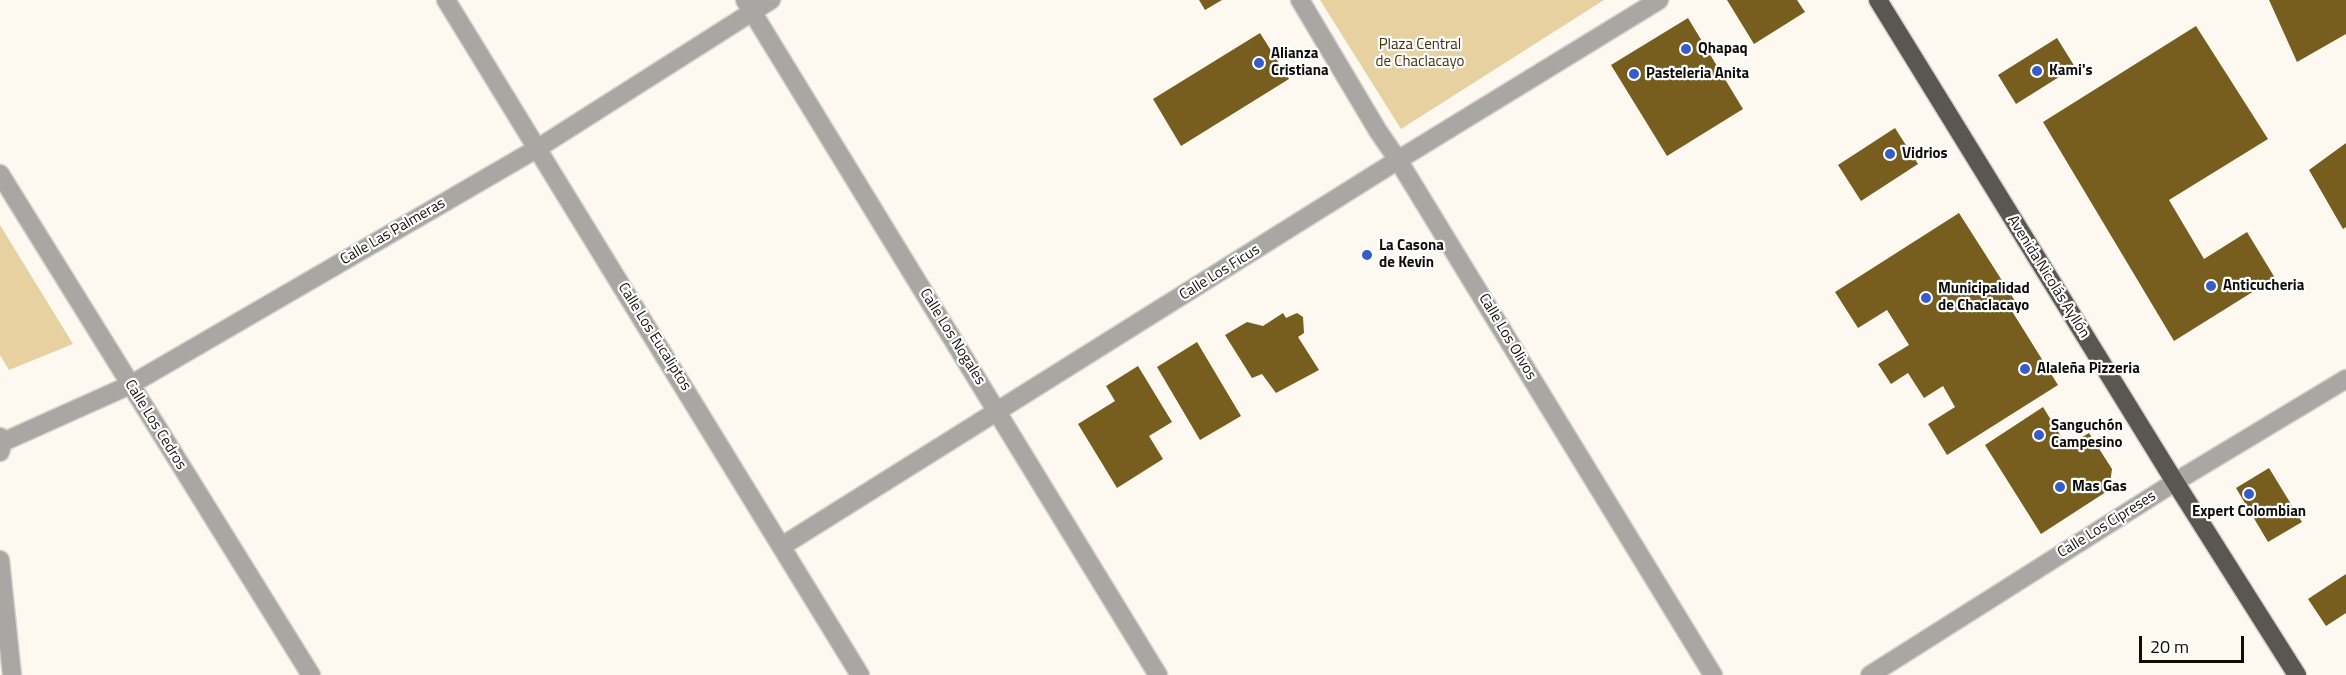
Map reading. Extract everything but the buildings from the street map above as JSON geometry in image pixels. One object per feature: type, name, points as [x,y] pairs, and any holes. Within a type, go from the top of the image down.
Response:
[{"type":"highway","name":"Avenida Nicolás Ayllón","points":[[1878,0],[2175,482],[2297,675]]},
{"type":"street","name":"Calle Los Eucaliptos","points":[[446,0],[860,675]]},
{"type":"street","name":"Calle Las Palmeras","points":[[1,444],[130,385],[538,148],[749,6],[771,0]]},
{"type":"street","name":"Calle Los Olivos","points":[[1300,0],[1378,131],[1398,160],[1713,675]]},
{"type":"street","name":"Calle Los Ficus","points":[[782,546],[1398,160],[1659,0]]},
{"type":"street","name":"Calle Los Nogales","points":[[749,6],[1158,675]]},
{"type":"street","name":"Calle Los Cedros","points":[[0,174],[311,675]]},
{"type":"street","name":"Calle Los Cipreses","points":[[1870,675],[2175,482],[2346,380]]},
{"type":"street","points":[[0,560],[12,675]]},
{"type":"green space","name":"Plaza Central de Chaclacayo","points":[[1320,0],[1604,0],[1401,129]]},
{"type":"green space","points":[[0,225],[73,344],[9,370],[0,355]]},
{"type":"place","name":"Qhapaq","points":[[1686,49]]},
{"type":"place","name":"Alianza Cristiana","points":[[1259,63]]},
{"type":"place","name":"Kami's","points":[[2037,71]]},
{"type":"place","name":"Pasteleria Anita","points":[[1634,74]]},
{"type":"place","name":"Vidrios","points":[[1890,154]]},
{"type":"place","name":"La Casona de Kevin","points":[[1367,255]]},
{"type":"place","name":"Anticucheria","points":[[2211,286]]},
{"type":"place","name":"Municipalidad de Chaclacayo","points":[[1926,298]]},
{"type":"place","name":"Alaleña Pizzeria","points":[[2025,369]]},
{"type":"place","name":"Sanguchón Campesino","points":[[2039,435]]},
{"type":"place","name":"Mas Gas","points":[[2060,487]]},
{"type":"place","name":"Expert Colombian","points":[[2249,494]]}]
